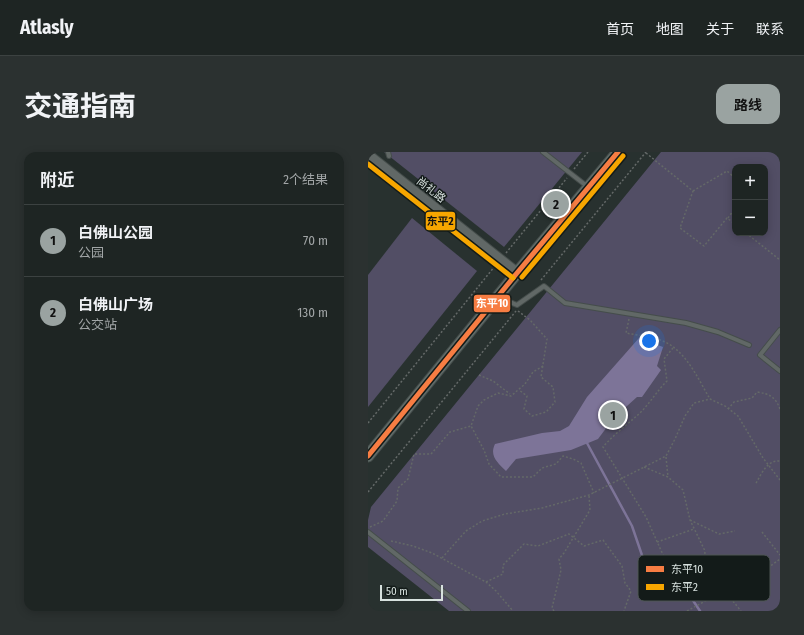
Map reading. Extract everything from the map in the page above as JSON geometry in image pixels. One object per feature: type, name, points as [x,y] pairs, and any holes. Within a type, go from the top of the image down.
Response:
[{"type":"main road","points":[[368,456],[618,152]]},
{"type":"street","name":"尚礼路","points":[[368,155],[517,273]]},
{"type":"lane","points":[[543,152],[588,187]]},
{"type":"lane","points":[[498,297],[517,304],[544,286],[565,303],[692,325],[718,332],[749,345]]},
{"type":"lane","points":[[780,330],[760,355],[780,371]]},
{"type":"lane","points":[[368,532],[468,611]]},
{"type":"path","points":[[368,423],[588,152]]},
{"type":"path","points":[[541,280],[645,152],[693,191]]},
{"type":"path","points":[[732,175],[727,171],[693,191],[680,228],[704,246],[732,212]]},
{"type":"path","points":[[727,218],[732,222]]},
{"type":"path","points":[[750,236],[780,260]]},
{"type":"path","points":[[368,492],[526,298]]},
{"type":"path","points":[[516,310],[530,320],[547,339],[541,377],[553,387],[555,402],[546,412],[532,416],[524,408],[527,396],[518,390]]},
{"type":"path","points":[[630,314],[626,333],[658,339],[678,351],[686,360],[710,399],[738,416],[768,464],[780,480]]},
{"type":"path","points":[[663,555],[646,517],[603,447],[614,434],[641,412],[667,381],[664,359],[673,348]]},
{"type":"path","points":[[512,396],[525,384],[533,372],[543,366]]},
{"type":"path","points":[[479,375],[493,381],[512,396]]},
{"type":"path","points":[[728,409],[734,402],[752,398],[756,392],[768,394],[778,402],[780,409]]},
{"type":"path","points":[[512,396],[498,393],[484,400],[478,406],[471,426],[490,464],[500,477],[533,478],[542,468],[556,464],[563,456],[581,463],[594,493]]},
{"type":"path","points":[[668,477],[666,456],[685,416],[694,403],[710,399]]},
{"type":"path","points":[[368,529],[383,521],[397,501],[398,488],[408,479],[414,454],[432,454],[450,432],[471,426]]},
{"type":"path","points":[[442,558],[466,531],[482,521],[505,514],[542,508],[589,495],[666,456]]},
{"type":"path","points":[[756,483],[768,464],[777,460],[780,461]]},
{"type":"path","points":[[643,467],[668,477],[684,490],[690,520],[705,551],[705,555]]},
{"type":"path","points":[[554,611],[552,608],[561,570],[559,559],[590,510],[589,495]]},
{"type":"path","points":[[690,520],[719,534],[735,531]]},
{"type":"path","points":[[658,542],[694,529]]},
{"type":"path","points":[[762,532],[780,555]]},
{"type":"path","points":[[486,582],[503,574],[503,565],[524,544],[538,546],[569,534],[584,546],[603,540],[622,566],[625,583],[631,591],[624,611]]},
{"type":"path","points":[[376,538],[413,546],[442,558],[486,582],[513,611]]},
{"type":"path","points":[[770,566],[780,559]]},
{"type":"path","points":[[687,611],[705,601]]},
{"type":"path","points":[[733,601],[741,611]]},
{"type":"shaded area","points":[[384,152],[582,152],[504,247]]},
{"type":"shaded area","points":[[661,152],[780,152],[780,611],[449,611],[368,547],[368,520],[371,507]]},
{"type":"shaded area","points":[[412,218],[477,271],[368,407],[368,275]]},
{"type":"shaded area","points":[[639,338],[663,347],[657,366],[661,370],[642,397],[637,397],[617,415],[613,411],[607,419],[610,423],[598,439],[571,450],[516,459],[506,471],[500,465],[495,459],[493,452],[495,444],[542,433],[560,431],[569,426],[587,397]]},
{"type":"waterway","points":[[587,443],[632,526],[642,555]]},
{"type":"waterway","points":[[693,601],[700,611]]},
{"type":"transit line","name":"东平10","points":[[368,456],[618,152]]},
{"type":"transit line","name":"东平2","points":[[522,277],[623,156]]},
{"type":"transit line","name":"东平2","points":[[368,164],[513,278]]},
{"type":"place","name":"白佛山广场","points":[[556,204]]},
{"type":"place","name":"白佛山公园","points":[[613,415]]}]
